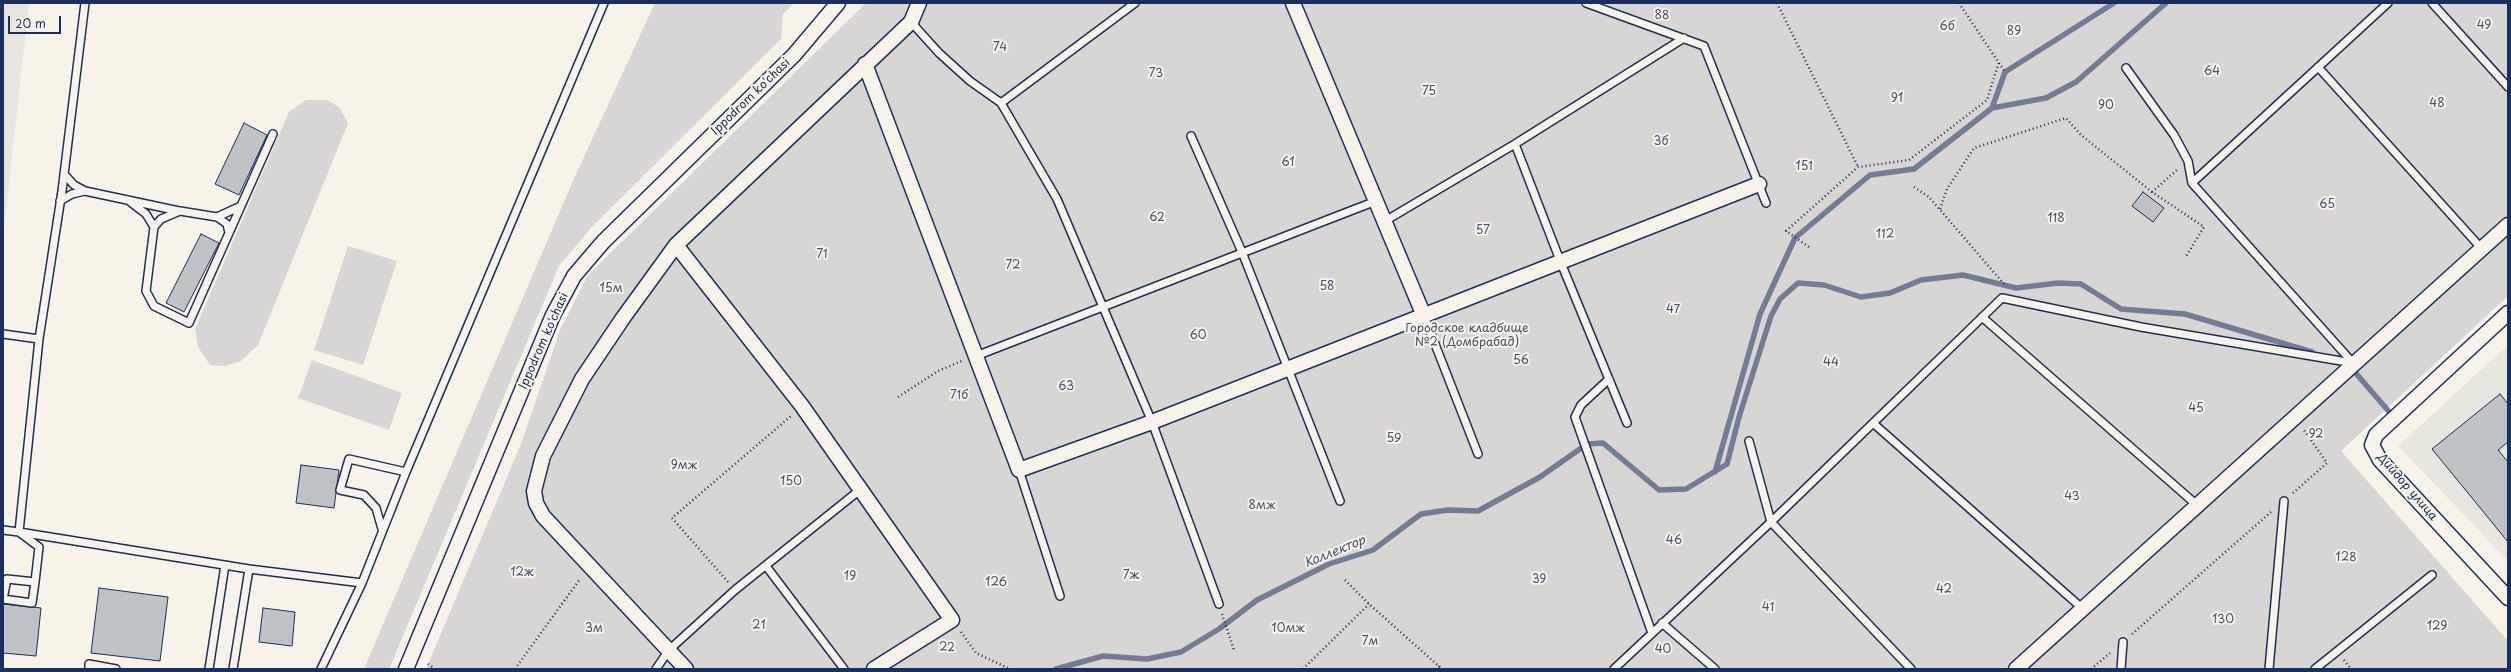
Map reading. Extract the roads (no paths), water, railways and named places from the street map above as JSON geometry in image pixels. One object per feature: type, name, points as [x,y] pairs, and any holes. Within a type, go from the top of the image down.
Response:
[{"type":"street","name":"Ippodrom ko'chasi","points":[[406,669],[553,315],[574,276],[603,242],[794,55],[838,3]]},
{"type":"street","points":[[686,669],[670,650],[589,567],[542,516],[536,503],[534,490],[543,456],[582,379],[623,318],[676,245],[911,22],[918,3]]},
{"type":"street","points":[[1293,3],[1424,316]]},
{"type":"street","points":[[865,64],[1019,470],[1152,422],[1561,264],[1759,184]]},
{"type":"street","points":[[2016,669],[2198,506],[2353,363],[2508,225]]},
{"type":"street","points":[[676,245],[802,406],[952,620],[874,669]]},
{"type":"street","name":"Дийдор улица","points":[[2508,313],[2376,435],[2372,445],[2380,460],[2508,598]]},
{"type":"lane","points":[[19,532],[39,339],[64,174],[85,3]]},
{"type":"lane","points":[[321,669],[362,583],[382,529],[604,3]]},
{"type":"lane","points":[[1001,103],[1135,3]]},
{"type":"lane","points":[[1586,3],[1704,46],[1766,203]]},
{"type":"lane","points":[[2192,183],[2388,3]]},
{"type":"lane","points":[[2432,3],[2508,87]]},
{"type":"lane","points":[[911,22],[939,53],[970,81],[1001,103],[1057,199],[1152,422],[1219,604]]},
{"type":"lane","points":[[1385,221],[1515,144],[1684,38]]},
{"type":"lane","points":[[2318,67],[2482,249]]},
{"type":"lane","points":[[2126,68],[2174,135],[2188,161],[2192,183],[2353,363]]},
{"type":"lane","points":[[180,211],[162,219],[154,227],[146,291],[154,306],[189,323],[273,134]]},
{"type":"lane","points":[[1191,136],[1242,252],[1289,368],[1340,501]]},
{"type":"lane","points":[[1515,144],[1561,264],[1627,423]]},
{"type":"lane","points":[[64,174],[74,185],[85,191],[180,211],[217,217],[227,224],[229,233]]},
{"type":"lane","points":[[60,201],[72,194],[85,191]]},
{"type":"lane","points":[[127,199],[146,214],[154,227]]},
{"type":"lane","points":[[976,356],[1103,305],[1376,201]]},
{"type":"lane","points":[[217,217],[242,206]]},
{"type":"lane","points":[[1614,669],[1771,522],[2002,298],[2141,327],[2353,363]]},
{"type":"lane","points":[[1424,316],[1478,454]]},
{"type":"lane","points":[[1982,317],[2198,506]]},
{"type":"lane","points":[[3,334],[39,339]]},
{"type":"lane","points":[[1609,379],[1581,405],[1575,417],[1652,633]]},
{"type":"lane","points":[[1873,422],[2083,610]]},
{"type":"lane","points":[[1749,441],[1771,522],[1911,669]]},
{"type":"lane","points":[[382,529],[376,508],[364,495],[340,490],[349,459],[406,472]]},
{"type":"lane","points":[[1019,470],[1060,596]]},
{"type":"lane","points":[[656,669],[670,650],[735,590],[861,489]]},
{"type":"lane","points":[[2269,669],[2284,501]]},
{"type":"lane","points":[[3,530],[249,569],[362,583]]},
{"type":"lane","points":[[19,532],[39,547],[35,582],[32,603],[3,599],[7,579],[35,582]]},
{"type":"lane","points":[[209,669],[225,565]]},
{"type":"lane","points":[[766,566],[844,669]]},
{"type":"lane","points":[[233,669],[249,569]]},
{"type":"lane","points":[[2315,669],[2432,574]]},
{"type":"lane","points":[[1662,623],[1715,669]]},
{"type":"lane","points":[[2121,669],[2123,642]]},
{"type":"lane","points":[[89,669],[89,664],[116,669]]},
{"type":"waterway","points":[[1992,108],[2005,72],[2114,3]]},
{"type":"waterway","points":[[1715,472],[1760,314],[1795,238],[1870,175],[1914,169],[1992,108],[2046,98],[2076,82],[2166,3]]},
{"type":"waterway","name":"Коллектор","points":[[1056,669],[1103,656],[1147,659],[1181,652],[1219,629],[1257,600],[1329,564],[1373,550],[1421,514],[1448,510],[1478,511],[1540,477],[1587,444],[1603,443],[1659,490],[1686,489],[1727,464],[1739,417],[1771,316],[1780,299],[1798,283],[1824,285],[1861,297],[1890,293],[1921,280],[1963,275],[2016,288],[2058,283],[2081,284],[2121,309],[2185,314],[2312,352]]},
{"type":"waterway","points":[[2354,371],[2391,414]]},
{"type":"park label","name":"88","points":[[1662,16]]},
{"type":"park label","name":"49","points":[[2484,26]]},
{"type":"park label","name":"6б","points":[[1947,27]]},
{"type":"park label","name":"89","points":[[2014,32]]},
{"type":"park label","name":"74","points":[[1000,48]]},
{"type":"park label","name":"64","points":[[2212,72]]},
{"type":"park label","name":"73","points":[[1156,74]]},
{"type":"park label","name":"75","points":[[1429,92]]},
{"type":"park label","name":"91","points":[[1897,99]]},
{"type":"park label","name":"48","points":[[2437,104]]},
{"type":"park label","name":"90","points":[[2106,106]]},
{"type":"park label","name":"3б","points":[[1661,142]]},
{"type":"park label","name":"61","points":[[1288,163]]},
{"type":"park label","name":"151","points":[[1804,167]]},
{"type":"park label","name":"65","points":[[2327,205]]},
{"type":"park label","name":"62","points":[[1157,218]]},
{"type":"park label","name":"118","points":[[2056,219]]},
{"type":"park label","name":"57","points":[[1483,231]]},
{"type":"park label","name":"112","points":[[1885,235]]},
{"type":"park label","name":"71","points":[[822,255]]},
{"type":"park label","name":"72","points":[[1013,266]]},
{"type":"park label","name":"58","points":[[1327,287]]},
{"type":"park label","name":"15м","points":[[611,289]]},
{"type":"park label","name":"47","points":[[1673,310]]},
{"type":"park label","name":"60","points":[[1198,336]]},
{"type":"park label","name":"Городское кладбище №2 (Домбрабад)","points":[[1467,336]]},
{"type":"park label","name":"56","points":[[1521,361]]},
{"type":"park label","name":"44","points":[[1831,363]]},
{"type":"park label","name":"63","points":[[1066,387]]},
{"type":"park label","name":"71б","points":[[959,396]]},
{"type":"park label","name":"45","points":[[2196,409]]},
{"type":"park label","name":"92","points":[[2316,435]]},
{"type":"park label","name":"59","points":[[1394,439]]},
{"type":"park label","name":"9мж","points":[[684,466]]},
{"type":"park label","name":"150","points":[[791,482]]},
{"type":"park label","name":"43","points":[[2072,497]]},
{"type":"park label","name":"8мж","points":[[1262,506]]},
{"type":"park label","name":"46","points":[[1674,541]]},
{"type":"park label","name":"128","points":[[2346,558]]},
{"type":"park label","name":"12ж","points":[[522,573]]},
{"type":"park label","name":"7ж","points":[[1131,576]]},
{"type":"park label","name":"19","points":[[850,577]]},
{"type":"park label","name":"39","points":[[1539,580]]},
{"type":"park label","name":"126","points":[[996,583]]},
{"type":"park label","name":"42","points":[[1944,590]]},
{"type":"park label","name":"41","points":[[1768,608]]},
{"type":"park label","name":"130","points":[[2223,620]]},
{"type":"park label","name":"21","points":[[759,626]]},
{"type":"park label","name":"129","points":[[2437,627]]},
{"type":"park label","name":"3м","points":[[594,629]]},
{"type":"park label","name":"10мж","points":[[1288,629]]},
{"type":"park label","name":"7м","points":[[1370,642]]},
{"type":"park label","name":"22","points":[[947,648]]},
{"type":"park label","name":"40","points":[[1663,650]]}]
